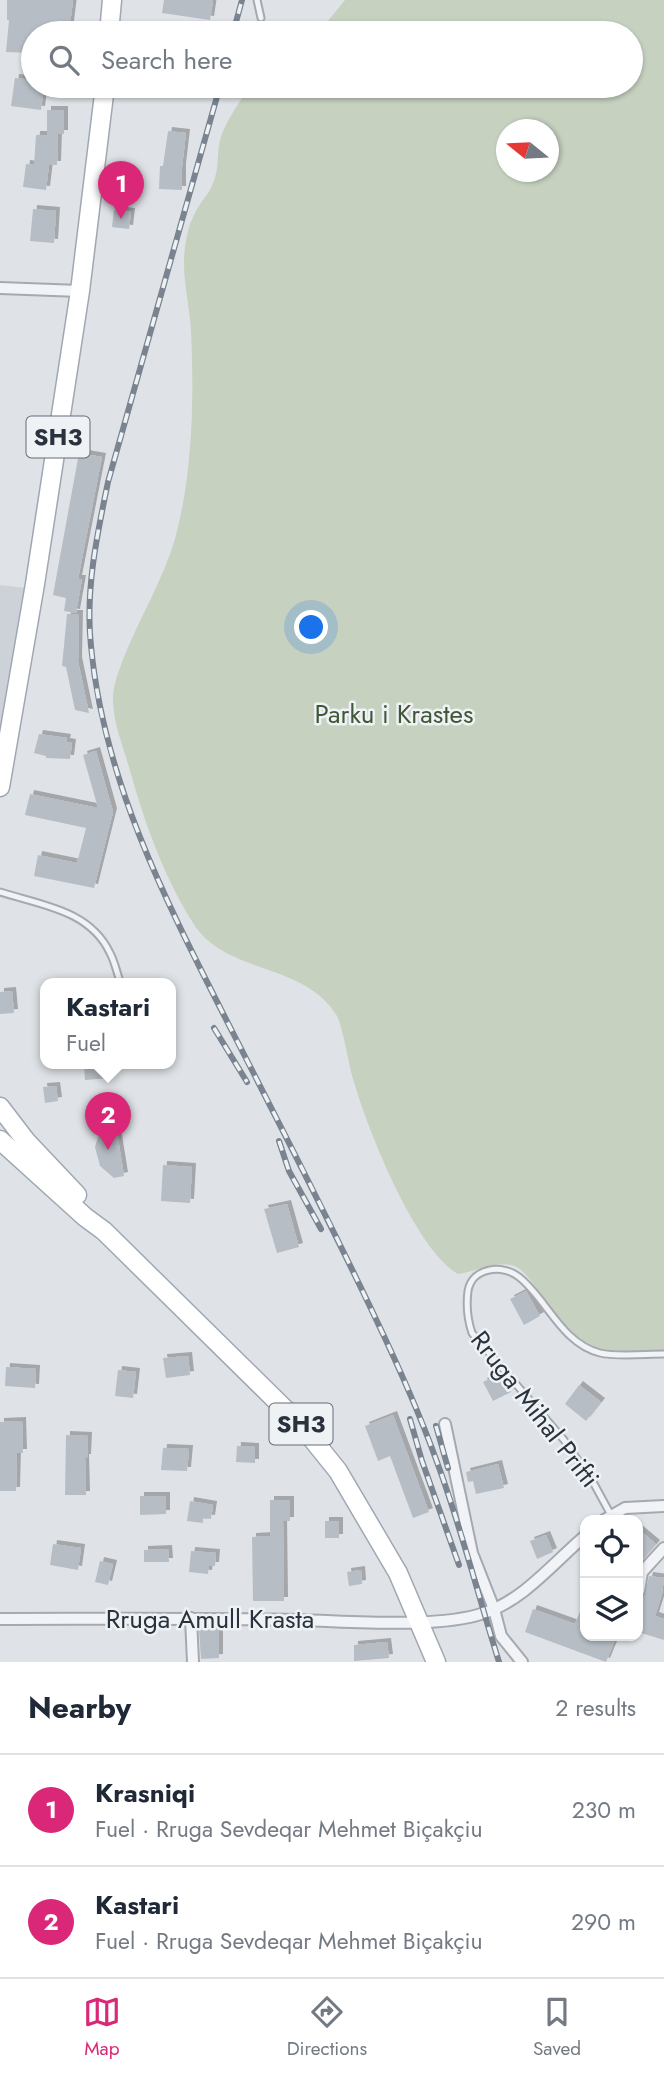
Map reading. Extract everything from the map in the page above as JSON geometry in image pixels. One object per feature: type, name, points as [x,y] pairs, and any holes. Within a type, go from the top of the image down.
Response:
[{"type":"main road","points":[[110,21],[112,0]]},
{"type":"main road","name":"SH3","points":[[0,782],[35,584],[80,290],[104,98]]},
{"type":"main road","name":"SH3","points":[[0,1107],[18,1132],[75,1192],[104,1231]]},
{"type":"main road","name":"SH3","points":[[3,1141],[85,1217],[104,1231],[301,1425],[331,1462],[398,1573],[436,1662]]},
{"type":"street","points":[[0,288],[80,290]]},
{"type":"street","points":[[445,1423],[470,1544],[501,1636],[522,1662]]},
{"type":"street","points":[[647,1506],[664,1517]]},
{"type":"street","points":[[612,1515],[625,1508],[664,1506]]},
{"type":"street","name":"Rruga Amull Krasta","points":[[0,1619],[419,1621],[474,1616],[494,1609],[519,1594],[580,1540]]},
{"type":"street","points":[[641,1578],[642,1572],[664,1548]]},
{"type":"street","points":[[191,1618],[193,1662]]},
{"type":"lane","points":[[257,0],[261,18]]},
{"type":"lane","points":[[0,892],[75,915],[91,926],[110,953],[119,978]]},
{"type":"lane","name":"Rruga Mihal Prifti","points":[[607,1515],[593,1482],[564,1440],[472,1333],[466,1306],[469,1286],[483,1271],[500,1268],[519,1276],[560,1326],[578,1342],[600,1353],[664,1354]]},
{"type":"shaded area","points":[[0,585],[26,588],[0,735]]},
{"type":"green space","name":"Parku i Krastes","points":[[345,0],[664,0],[664,1350],[623,1351],[598,1348],[574,1336],[559,1322],[533,1283],[518,1268],[498,1264],[458,1274],[442,1261],[410,1215],[370,1129],[354,1082],[337,1016],[323,999],[306,986],[224,952],[207,940],[182,905],[155,847],[117,727],[114,690],[130,642],[170,554],[181,514],[189,462],[192,383],[190,323],[184,272],[185,249],[192,219],[215,177],[223,131],[242,98],[643,98],[643,21],[328,21]]},
{"type":"building","points":[[7,0],[73,0],[70,21],[21,21],[21,53],[6,52]]},
{"type":"building","points":[[164,0],[213,0],[210,20],[162,13]]},
{"type":"building","points":[[15,78],[21,79],[21,98],[42,98],[41,110],[11,106]]},
{"type":"building","points":[[47,110],[64,110],[64,134],[58,134],[57,165],[49,165],[46,190],[23,187],[26,164],[34,165],[36,135],[47,135]]},
{"type":"building","points":[[168,131],[186,133],[182,190],[159,189],[160,166],[163,166]]},
{"type":"building","points":[[33,209],[56,211],[54,243],[30,241]]},
{"type":"building","points":[[114,210],[131,212],[129,229],[112,227]]},
{"type":"building","points":[[79,453],[102,457],[78,579],[82,579],[76,613],[64,611],[66,598],[53,595]]},
{"type":"building","points":[[67,614],[79,614],[78,661],[89,713],[75,710],[66,667],[62,666]]},
{"type":"building","points":[[39,734],[67,738],[66,742],[72,743],[70,759],[46,758],[34,753]]},
{"type":"building","points":[[96,751],[113,812],[94,888],[34,876],[38,855],[77,863],[86,828],[25,815],[30,794],[98,808],[83,755]]},
{"type":"building","points":[[12,991],[14,1013],[0,1014],[0,992]]},
{"type":"building","points":[[84,1069],[109,1069],[110,1078],[85,1080]]},
{"type":"building","points":[[56,1086],[58,1101],[45,1103],[43,1087]]},
{"type":"building","points":[[115,1120],[124,1176],[114,1178],[100,1166],[95,1147],[100,1131],[97,1123]]},
{"type":"building","points":[[163,1165],[192,1167],[190,1203],[161,1201]]},
{"type":"building","points":[[287,1204],[299,1247],[277,1253],[264,1209]]},
{"type":"building","points":[[526,1291],[540,1316],[524,1325],[510,1299]]},
{"type":"building","points":[[188,1356],[190,1375],[166,1378],[163,1358]]},
{"type":"building","points":[[6,1367],[36,1369],[35,1388],[5,1386]]},
{"type":"building","points":[[118,1370],[136,1372],[133,1398],[115,1396]]},
{"type":"building","points":[[500,1374],[511,1392],[493,1401],[483,1382]]},
{"type":"building","points":[[579,1385],[601,1402],[586,1421],[565,1404]]},
{"type":"building","points":[[393,1415],[429,1512],[413,1518],[390,1456],[378,1461],[365,1426]]},
{"type":"building","points":[[22,1421],[23,1453],[17,1453],[16,1491],[0,1491],[0,1422]]},
{"type":"building","points":[[66,1435],[88,1436],[85,1458],[86,1495],[65,1495]]},
{"type":"building","points":[[237,1446],[255,1447],[255,1463],[236,1462]]},
{"type":"building","points":[[163,1448],[189,1449],[187,1471],[161,1470]]},
{"type":"building","points":[[498,1464],[504,1488],[476,1494],[473,1481],[468,1482],[466,1472]]},
{"type":"building","points":[[140,1496],[166,1496],[166,1514],[140,1515]]},
{"type":"building","points":[[270,1500],[290,1500],[290,1521],[283,1521],[284,1601],[253,1601],[252,1537],[270,1536]]},
{"type":"building","points":[[190,1501],[213,1505],[211,1519],[203,1518],[203,1523],[187,1521]]},
{"type":"building","points":[[325,1521],[339,1521],[339,1538],[325,1538]]},
{"type":"building","points":[[643,1533],[656,1544],[643,1559]]},
{"type":"building","points":[[546,1535],[553,1552],[537,1559],[530,1541]]},
{"type":"building","points":[[53,1544],[81,1548],[78,1570],[50,1565]]},
{"type":"building","points":[[168,1549],[169,1562],[144,1562],[144,1550]]},
{"type":"building","points":[[191,1551],[216,1553],[215,1566],[209,1566],[208,1574],[189,1572]]},
{"type":"building","points":[[100,1561],[113,1564],[108,1585],[95,1582]]},
{"type":"building","points":[[361,1570],[362,1584],[349,1586],[347,1572]]},
{"type":"building","points":[[649,1576],[664,1578],[655,1616],[664,1619],[664,1640],[643,1634]]},
{"type":"building","points":[[533,1609],[575,1624],[580,1611],[580,1641],[615,1641],[606,1662],[525,1632]]},
{"type":"building","points":[[219,1628],[219,1658],[201,1659],[199,1629]]},
{"type":"building","points":[[387,1642],[389,1658],[354,1661],[354,1645]]},
{"type":"railway","points":[[236,21],[242,0]]},
{"type":"railway","points":[[217,98],[104,502],[93,563],[90,605],[91,646],[98,697],[125,797],[164,892],[340,1244],[415,1406],[454,1511],[499,1662]]},
{"type":"railway","points":[[214,1028],[247,1082]]},
{"type":"railway","points":[[279,1141],[289,1171],[321,1229]]},
{"type":"railway","points":[[410,1419],[459,1565]]},
{"type":"railway","points":[[436,1426],[448,1468]]},
{"type":"place","name":"Krasniqi","points":[[121,219]]},
{"type":"place","name":"Kastari","points":[[108,1150]]}]
